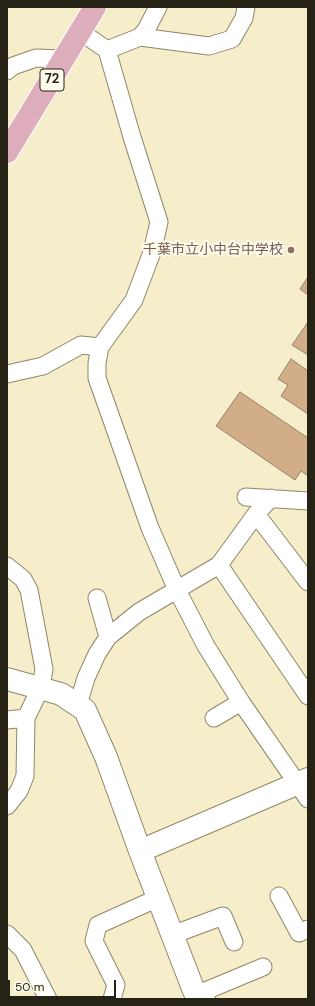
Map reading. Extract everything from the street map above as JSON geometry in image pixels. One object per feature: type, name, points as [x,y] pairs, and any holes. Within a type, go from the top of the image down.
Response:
[{"type":"main road","name":"72","points":[[7,152],[95,7]]},
{"type":"street","points":[[107,50],[140,37],[146,30],[158,7]]},
{"type":"street","points":[[140,37],[209,46],[232,39],[244,18],[246,7]]},
{"type":"street","points":[[81,32],[107,50],[132,137],[159,222],[152,252],[134,300],[100,346],[97,363],[97,378],[150,528],[177,590],[206,646],[241,702],[304,787],[140,851]]},
{"type":"street","points":[[7,71],[13,66],[36,58],[64,59]]},
{"type":"street","points":[[7,374],[43,366],[81,345],[100,346]]},
{"type":"street","points":[[246,497],[308,501]]},
{"type":"street","points":[[78,705],[86,678],[97,654],[108,637],[139,612],[219,565],[256,514],[271,498]]},
{"type":"street","points":[[256,514],[308,582]]},
{"type":"street","points":[[219,565],[308,696]]},
{"type":"street","points":[[7,566],[23,579],[29,590],[44,669],[41,687],[26,718],[25,776],[19,791],[7,806]]},
{"type":"street","points":[[98,598],[108,637]]},
{"type":"street","points":[[7,679],[41,687],[61,694],[85,710],[100,744],[172,935],[197,996],[263,967]]},
{"type":"street","points":[[214,718],[241,702]]},
{"type":"street","points":[[7,720],[26,718]]},
{"type":"street","points":[[279,896],[299,933],[308,929]]},
{"type":"street","points":[[112,999],[116,984],[94,941],[98,925],[158,898]]},
{"type":"street","points":[[172,935],[223,916],[234,942]]},
{"type":"street","points":[[7,934],[23,950],[48,999]]},
{"type":"building","points":[[308,277],[308,295],[300,289]]},
{"type":"building","points":[[308,322],[308,355],[292,345]]},
{"type":"building","points":[[291,359],[308,371],[308,414],[281,396],[288,385],[278,379]]},
{"type":"building","points":[[240,392],[308,438],[308,476],[301,471],[295,480],[216,426]]},
{"type":"place","name":"千葉市立小中台中学校","points":[[291,250]]}]
